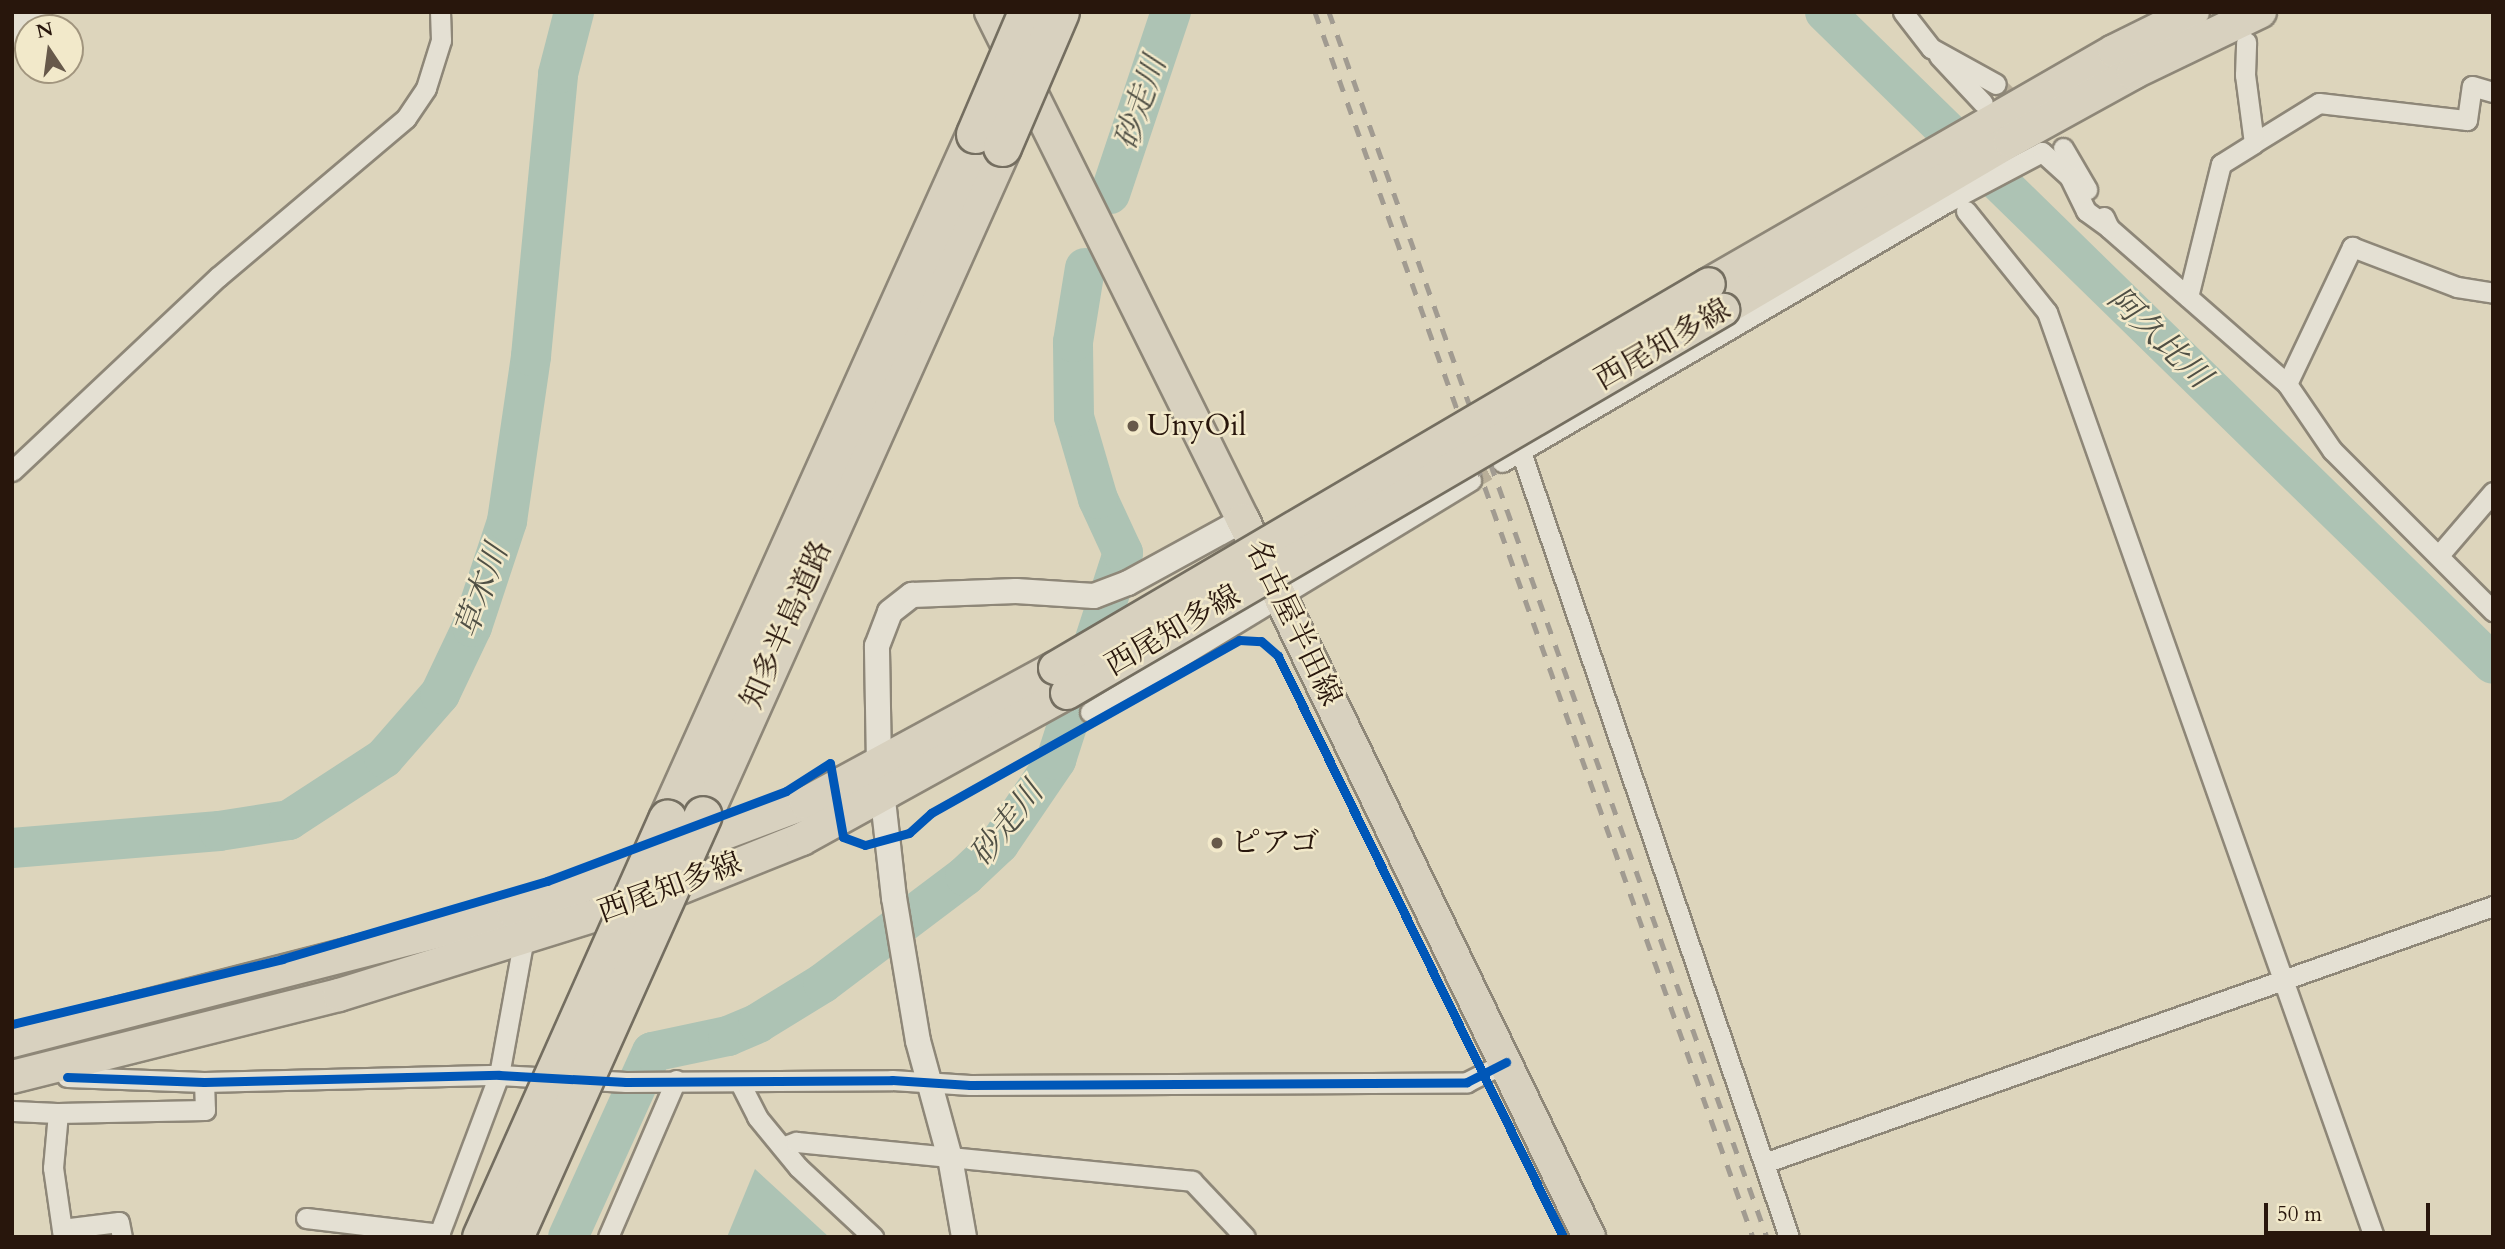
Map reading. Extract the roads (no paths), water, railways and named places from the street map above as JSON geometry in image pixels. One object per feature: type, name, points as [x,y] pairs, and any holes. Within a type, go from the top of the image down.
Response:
[{"type":"highway","name":"知多半島道路","points":[[514,1237],[703,815],[988,141],[1027,12]]},
{"type":"highway","name":"知多半島道路","points":[[481,1237],[667,819],[988,141],[1060,12]]},
{"type":"main road","points":[[12,34],[37,12]]},
{"type":"main road","name":"名古屋半田線","points":[[991,12],[1243,520],[1589,1237]]},
{"type":"main road","name":"西尾知多線","points":[[12,1077],[339,995],[670,892],[802,839],[883,797],[1070,691],[2003,131],[2114,51],[2193,12]]},
{"type":"main road","name":"西尾知多線","points":[[2003,131],[2260,12]]},
{"type":"main road","name":"西尾知多線","points":[[12,1041],[514,912],[806,803],[879,765],[1070,691]]},
{"type":"street","points":[[12,471],[218,277],[406,118],[426,88],[441,40],[440,12]]},
{"type":"street","points":[[1903,12],[2003,131],[2042,152],[2057,165],[2069,176],[2086,211],[2109,228],[2287,384],[2332,450],[2493,611]]},
{"type":"street","points":[[2246,43],[2245,75],[2254,143]]},
{"type":"street","points":[[1931,48],[1996,84]]},
{"type":"street","points":[[2188,297],[2221,164],[2319,103],[2467,120],[2472,86],[2493,92]]},
{"type":"street","points":[[1502,462],[1965,203],[2003,131]]},
{"type":"street","points":[[2063,148],[2080,169],[2109,228]]},
{"type":"street","points":[[1965,203],[2047,312],[2374,1237]]},
{"type":"street","points":[[2287,384],[2351,247],[2457,287],[2493,293]]},
{"type":"street","points":[[1521,452],[1789,1237]]},
{"type":"street","points":[[1070,691],[1280,596],[1471,480]]},
{"type":"street","points":[[2439,555],[2493,492]]},
{"type":"street","points":[[964,1237],[950,1158],[928,1081],[894,898],[879,765],[877,646],[890,612],[912,595],[1016,591],[1094,596],[1128,583],[1243,520]]},
{"type":"street","points":[[1764,1163],[2493,906]]},
{"type":"street","points":[[306,1218],[439,1235],[499,1074],[524,937]]},
{"type":"street","points":[[67,1077],[204,1082],[499,1074],[626,1082],[1466,1083],[1506,1062]]},
{"type":"street","points":[[608,1237],[667,1080]]},
{"type":"street","points":[[12,1111],[58,1113],[205,1110],[204,1082]]},
{"type":"street","points":[[740,1083],[757,1116],[782,1147],[873,1237]]},
{"type":"street","points":[[58,1113],[53,1168],[63,1233],[119,1222],[122,1237]]},
{"type":"street","points":[[782,1147],[796,1142],[1192,1181],[1245,1237]]},
{"type":"waterway","name":"草木川","points":[[12,848],[219,831],[289,820],[384,758],[440,694],[472,627],[507,521],[531,356],[558,74],[574,12]]},
{"type":"waterway","name":"砂走川","points":[[1110,194],[1171,12]]},
{"type":"waterway","name":"阿久比川","points":[[1825,12],[2493,664]]},
{"type":"waterway","name":"砂走川","points":[[568,1237],[652,1052],[728,1036],[758,1023],[823,983],[965,876],[999,844],[1056,760],[1123,553],[1098,499],[1074,417],[1073,342],[1085,268]]},
{"type":"tunnel","points":[[1996,84],[2063,148]]},
{"type":"tunnel","points":[[1471,480],[1502,462]]},
{"type":"railway","points":[[1315,12],[1753,1237]]},
{"type":"railway","points":[[1329,12],[1767,1237]]},
{"type":"place","name":"UnyOil","points":[[1133,426]]},
{"type":"place","name":"ピアゴ","points":[[1217,843]]}]
